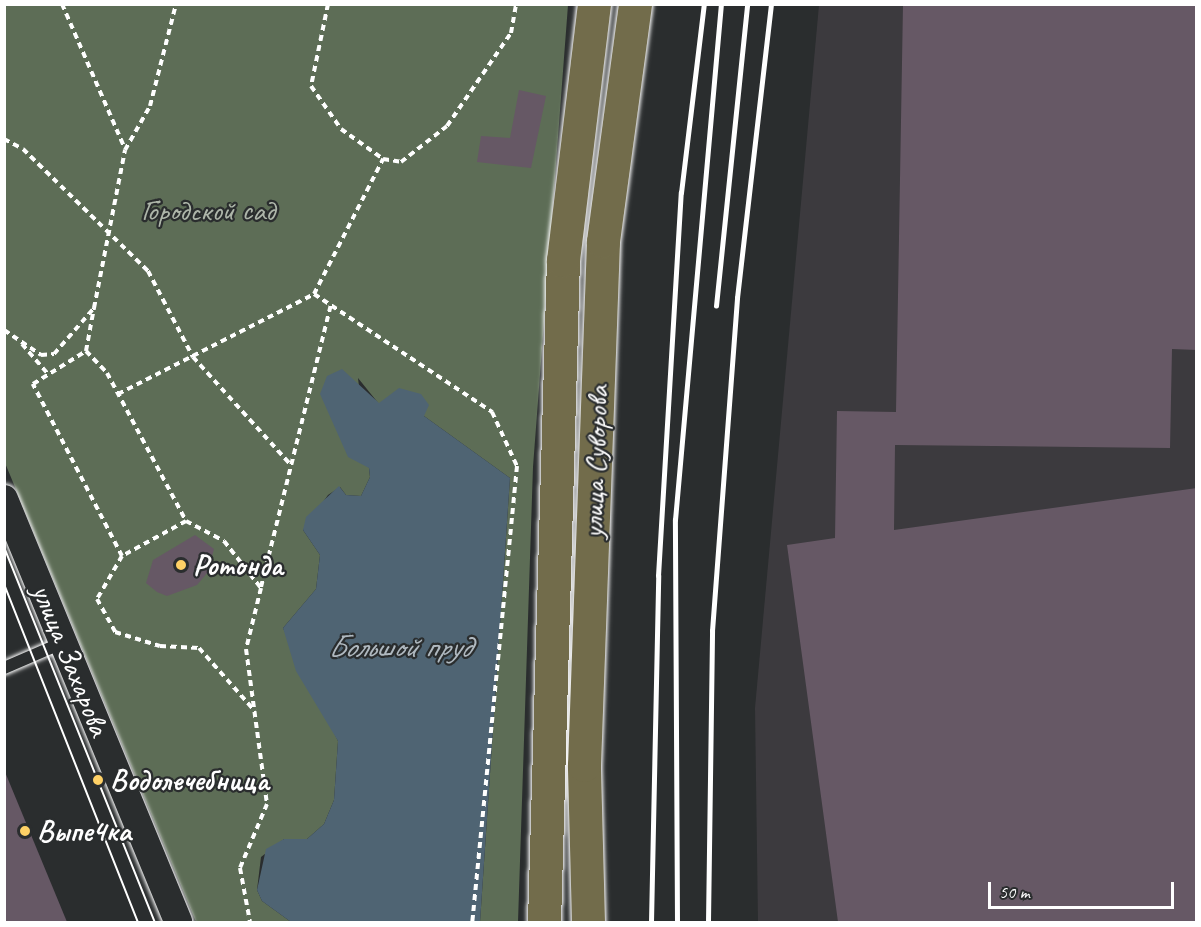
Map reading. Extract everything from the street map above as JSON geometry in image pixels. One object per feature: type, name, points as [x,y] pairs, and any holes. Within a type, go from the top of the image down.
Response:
[{"type":"main road","name":"улица Суворова","points":[[544,922],[563,260],[594,4]]},
{"type":"main road","name":"улица Суворова","points":[[588,922],[584,765],[603,241],[635,4]]},
{"type":"street","name":"улица Захарова","points":[[4,499],[178,922]]},
{"type":"lane","points":[[4,668],[64,642]]},
{"type":"path","points":[[62,4],[125,150]]},
{"type":"path","points":[[176,4],[150,106],[125,150],[106,225],[86,351],[118,394],[186,521],[224,541],[261,588]]},
{"type":"path","points":[[327,4],[311,86],[341,129],[383,159],[402,162],[447,126],[511,33],[516,4]]},
{"type":"path","points":[[4,139],[23,149],[106,225],[148,271],[193,357],[291,465]]},
{"type":"path","points":[[118,394],[314,294],[383,159]]},
{"type":"path","points":[[314,294],[492,412],[517,466],[472,922]]},
{"type":"path","points":[[250,922],[240,868],[267,804],[246,649],[331,305]]},
{"type":"path","points":[[4,330],[41,355],[54,354],[94,308]]},
{"type":"path","points":[[18,339],[48,374]]},
{"type":"path","points":[[86,351],[33,384],[122,556]]},
{"type":"path","points":[[186,521],[122,556],[97,599],[115,632],[160,646],[199,648],[255,711]]},
{"type":"shaded area","points":[[819,5],[1196,5],[1196,922],[758,922],[755,708]]},
{"type":"green space","name":"Городской сад","points":[[4,5],[568,5],[533,467],[518,922],[480,922],[510,478],[424,416],[379,404],[358,378],[370,477],[361,496],[346,495],[340,487],[328,495],[303,530],[320,555],[316,589],[283,628],[338,741],[334,800],[324,824],[307,839],[284,839],[261,857],[257,890],[262,901],[291,922],[196,922],[5,463]]},
{"type":"water","name":"Большой пруд","points":[[342,369],[379,403],[399,388],[421,394],[429,405],[424,416],[510,478],[480,922],[291,922],[262,901],[257,890],[266,849],[284,839],[307,839],[324,824],[334,800],[338,741],[296,671],[283,628],[316,589],[320,555],[303,530],[306,517],[339,486],[346,495],[361,496],[370,477],[369,468],[348,457],[320,394],[327,376]]},
{"type":"building","points":[[903,4],[1197,4],[1197,350],[1172,349],[1170,448],[895,445],[894,530],[1197,488],[1197,922],[838,922],[787,545],[835,538],[837,411],[896,412]]},
{"type":"building","points":[[519,90],[546,96],[531,168],[477,162],[481,136],[510,138]]},
{"type":"building","name":"Ротонда","points":[[195,535],[214,549],[208,572],[197,585],[167,596],[157,592],[146,583],[153,560]]},
{"type":"building","points":[[5,772],[67,922],[4,922]]},
{"type":"tram line","points":[[4,546],[155,922]]},
{"type":"tram line","points":[[4,583],[138,922]]},
{"type":"railway","points":[[651,922],[658,576],[681,193],[704,4]]},
{"type":"railway","points":[[677,922],[675,520],[721,4]]},
{"type":"railway","points":[[716,306],[747,4]]},
{"type":"railway","points":[[708,922],[712,631],[737,298],[771,4]]},
{"type":"place","name":"Ротонда","points":[[181,565]]},
{"type":"place","name":"Водолечебница","points":[[98,780]]},
{"type":"place","name":"Выпе4ка","points":[[25,831]]}]
